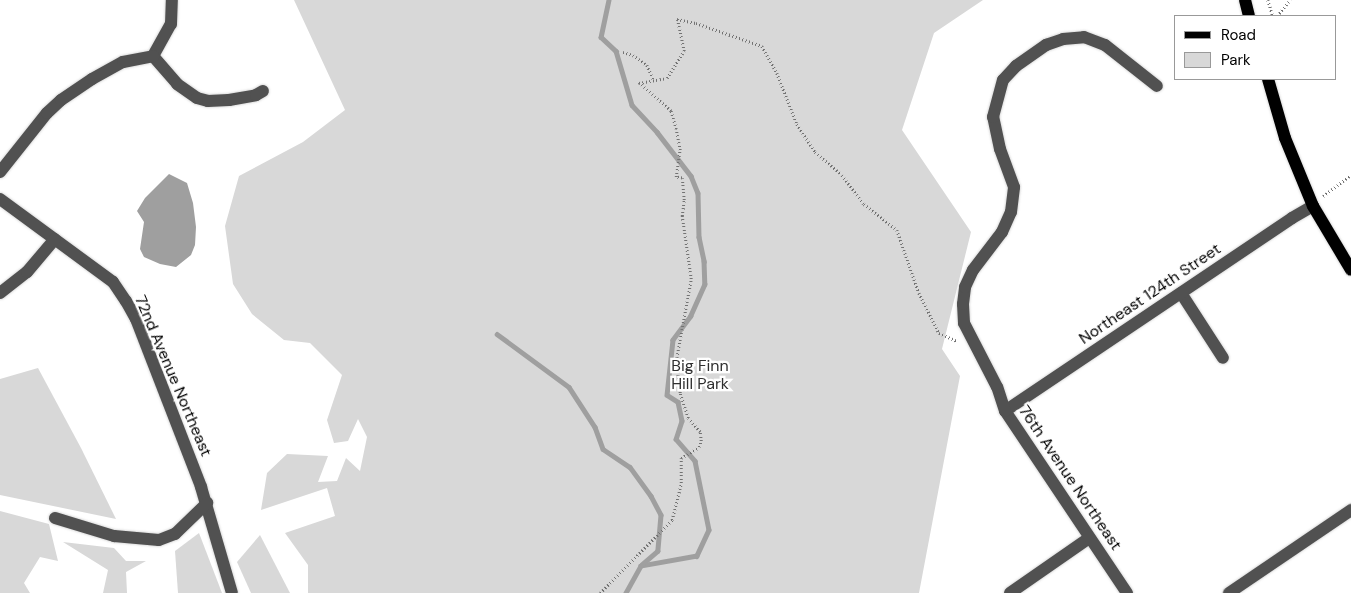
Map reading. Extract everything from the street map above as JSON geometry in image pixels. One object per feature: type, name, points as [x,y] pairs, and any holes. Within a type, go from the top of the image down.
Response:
[{"type":"main road","points":[[1245,0],[1250,15]]},
{"type":"main road","points":[[1268,80],[1285,138],[1314,206],[1351,270]]},
{"type":"street","points":[[0,172],[47,113],[61,100],[122,62],[153,56],[171,24],[172,0]]},
{"type":"street","name":"76th Avenue Northeast","points":[[1127,593],[1005,411],[997,388],[964,323],[965,287],[973,270],[1002,232],[1011,212],[1014,188],[1000,149],[993,117],[1003,80],[1016,66],[1046,45],[1064,38],[1084,37],[1106,45],[1157,86]]},
{"type":"street","points":[[153,56],[177,84],[197,98],[208,101],[229,100],[256,95],[263,91]]},
{"type":"street","name":"72nd Avenue Northeast","points":[[0,199],[113,282],[126,301],[136,319],[207,503],[232,593]]},
{"type":"street","name":"Northeast 124th Street","points":[[1005,411],[1314,206]]},
{"type":"street","points":[[0,293],[27,272],[55,239]]},
{"type":"street","points":[[1181,293],[1223,358]]},
{"type":"street","points":[[55,518],[114,536],[159,540],[175,534],[207,503]]},
{"type":"street","points":[[1229,593],[1351,510]]},
{"type":"street","points":[[1010,593],[1089,538]]},
{"type":"path","points":[[1268,0],[1273,15]]},
{"type":"path","points":[[1278,15],[1290,0]]},
{"type":"path","points":[[600,593],[672,520],[681,484],[681,458],[699,447],[701,441],[700,432],[688,418],[680,392],[676,361],[692,279],[682,216],[684,200],[682,178],[676,177],[680,150],[671,111],[639,83],[667,78],[684,51],[677,19],[696,23],[762,46],[777,73],[797,124],[815,152],[842,175],[864,204],[897,230],[918,293],[939,333],[963,344]]},
{"type":"path","points":[[623,52],[633,55],[647,65],[654,81]]},
{"type":"path","points":[[1325,195],[1350,176]]},
{"type":"green space","name":"Big Finn Hill Park","points":[[294,0],[983,0],[934,33],[902,130],[971,232],[942,349],[960,376],[919,593],[308,593],[308,565],[285,533],[335,516],[327,488],[261,510],[267,473],[287,454],[328,456],[318,482],[337,481],[346,458],[360,471],[367,437],[358,419],[348,441],[334,443],[327,420],[342,375],[310,343],[284,340],[252,314],[233,284],[225,226],[239,176],[303,142],[345,110]]},
{"type":"green space","points":[[38,368],[116,519],[0,495],[0,379]]},
{"type":"green space","points":[[0,511],[49,524],[58,561],[40,557],[24,583],[30,593],[0,593]]},
{"type":"green space","points":[[199,533],[222,593],[178,593],[175,551]]},
{"type":"green space","points":[[260,535],[290,593],[251,593],[237,562]]},
{"type":"green space","points":[[63,542],[114,548],[126,561],[146,561],[126,572],[127,593],[103,593],[108,570]]},
{"type":"shaded area","points":[[169,174],[187,183],[193,203],[196,227],[195,245],[191,255],[176,267],[160,264],[144,257],[140,249],[144,222],[137,211],[145,198]]},
{"type":"waterway","points":[[609,0],[601,37],[616,51],[632,105],[657,132],[691,176],[698,193],[699,237],[704,261],[705,284],[691,316],[673,340],[667,395],[678,402],[682,421],[676,439],[695,461],[709,530],[697,556],[641,566],[626,593]]},
{"type":"waterway","points":[[497,334],[569,387],[595,427],[603,449],[630,467],[651,496],[661,515],[658,551],[642,565]]}]
